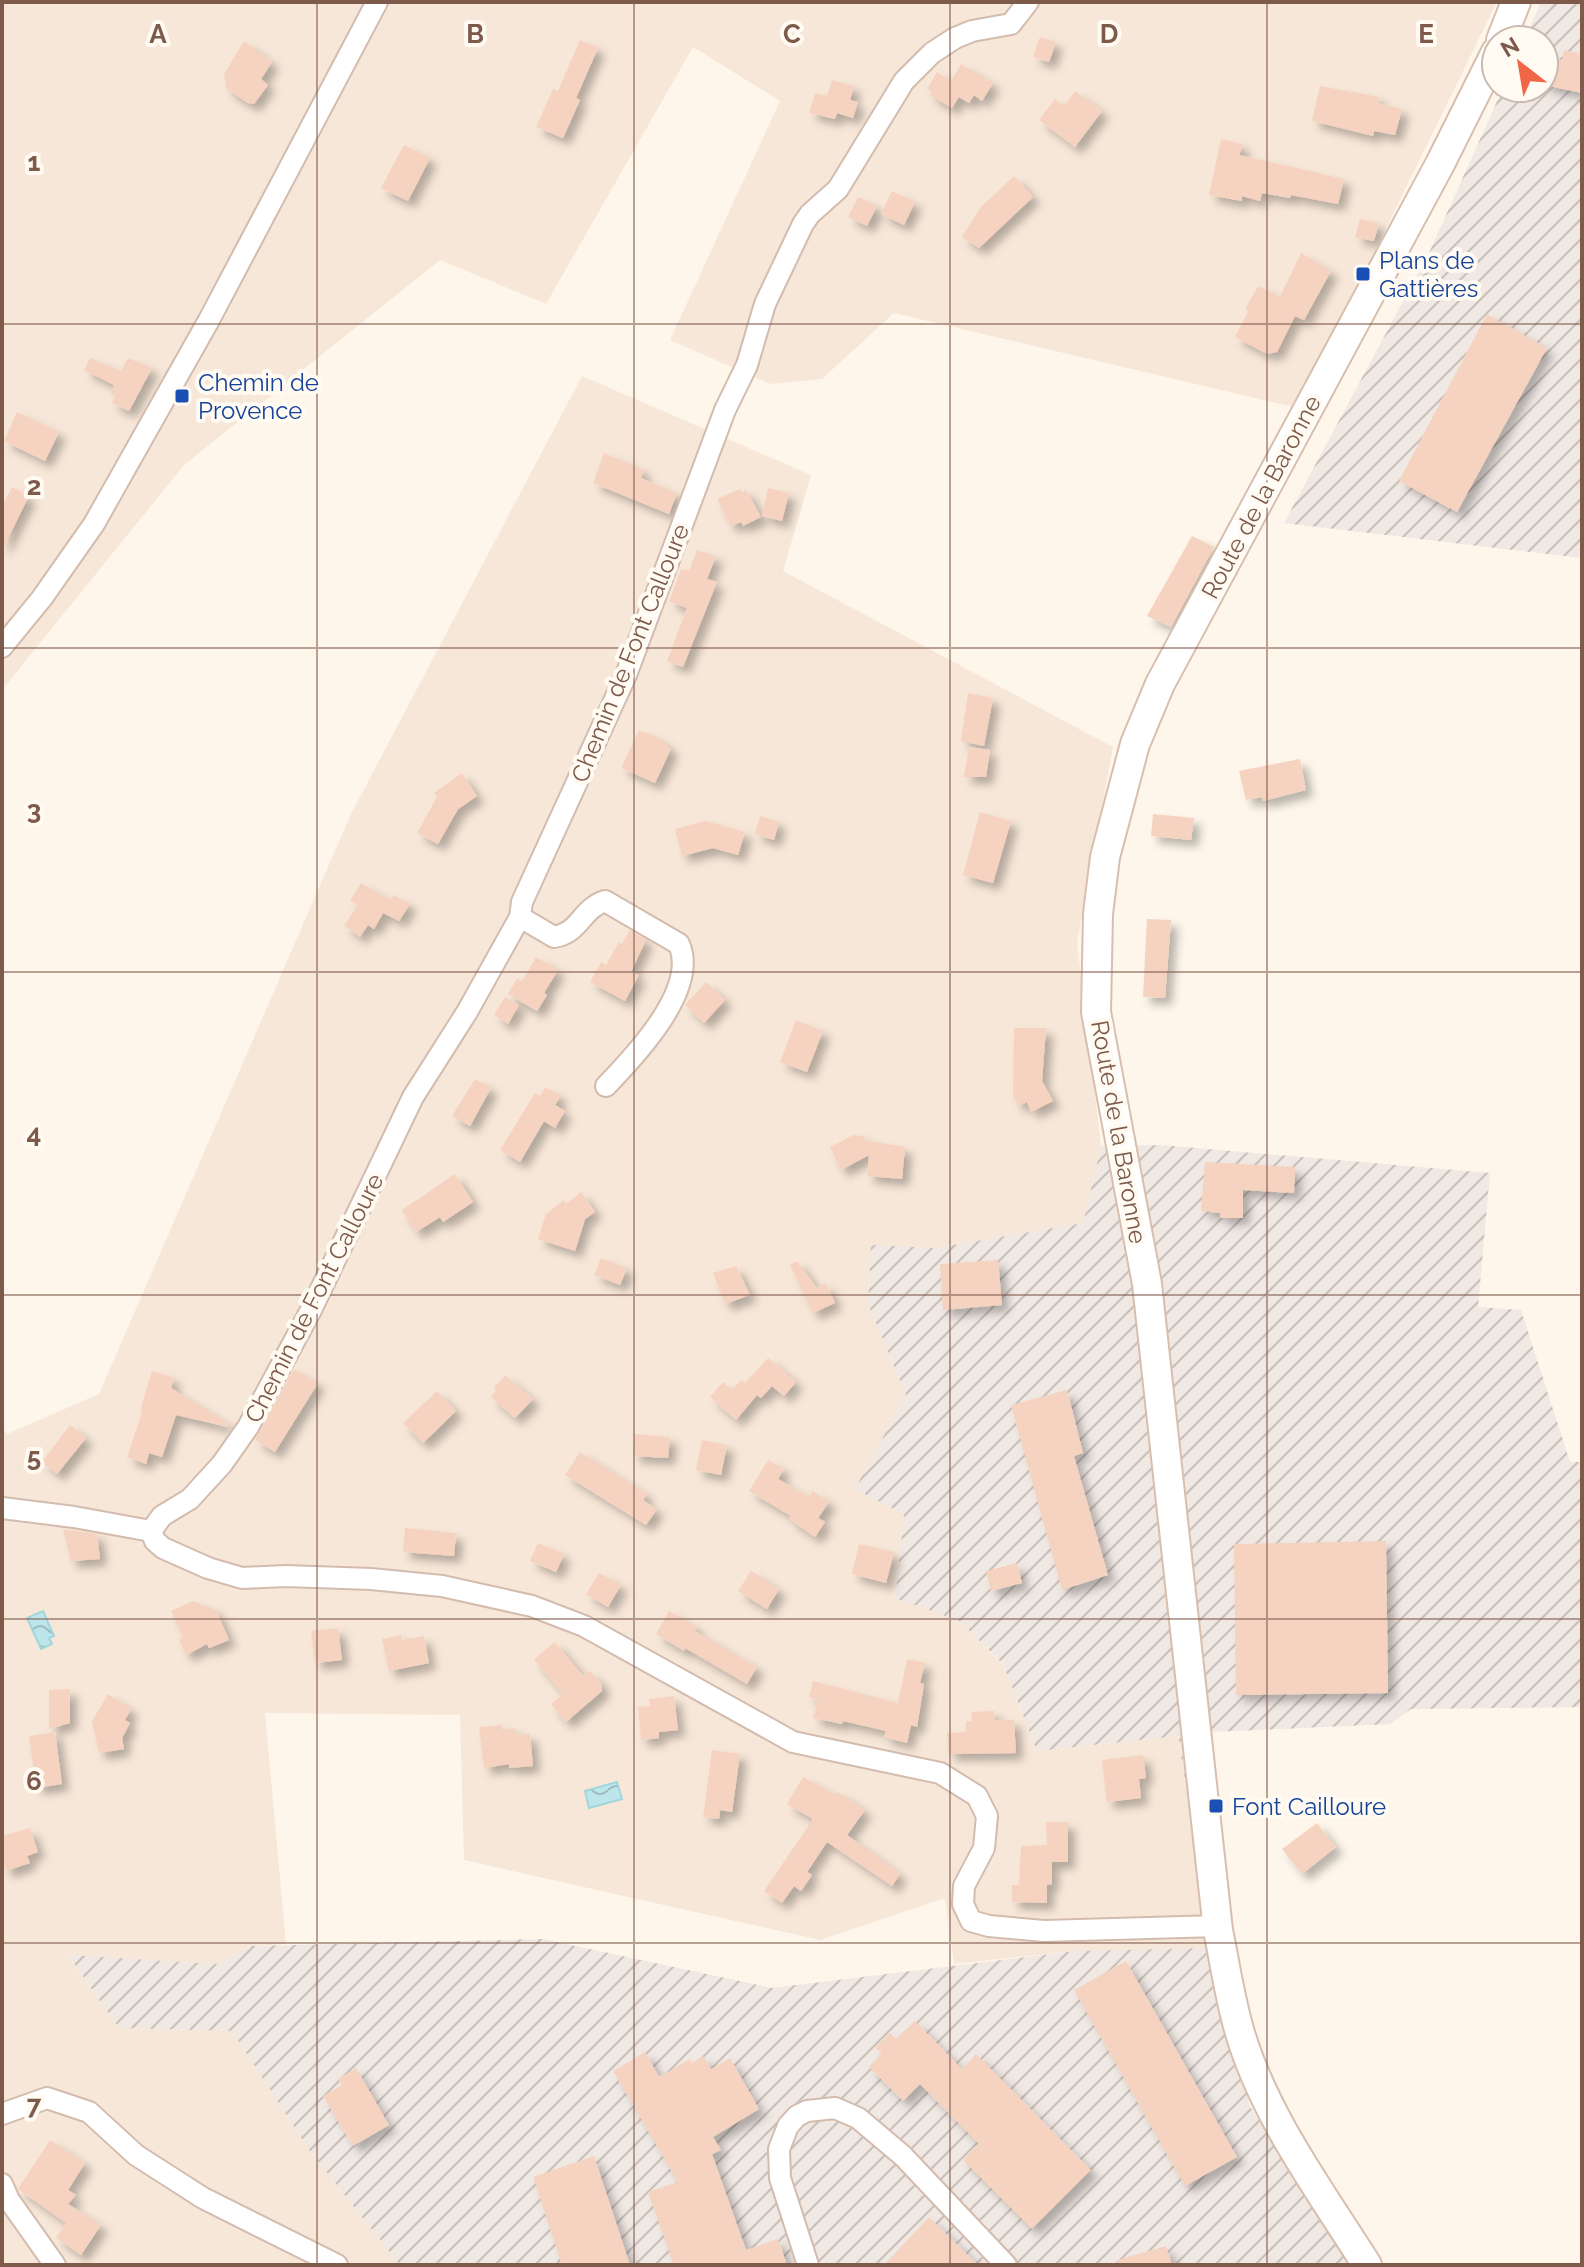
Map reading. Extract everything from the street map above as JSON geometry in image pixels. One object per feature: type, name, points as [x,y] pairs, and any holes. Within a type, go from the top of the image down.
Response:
[{"type":"main road","points":[[1507,24],[1516,2]]},
{"type":"main road","name":"Route de la Baronne","points":[[1367,2265],[1282,2127],[1257,2078],[1240,2033],[1218,1926],[1147,1284],[1096,1012],[1098,914],[1105,857],[1135,744],[1160,684],[1480,84]]},
{"type":"street","points":[[2,647],[42,598],[94,524],[209,320],[377,2]]},
{"type":"street","name":"Chemin de Font Calloure","points":[[151,1531],[162,1516],[190,1499],[222,1464],[248,1427],[311,1310],[413,1097],[467,1012],[520,917],[522,902],[626,675],[725,410],[747,365],[765,304],[803,224],[838,189],[904,81],[932,53],[972,31],[1011,24],[1028,2]]},
{"type":"street","points":[[520,917],[554,937],[567,935],[589,910],[605,901],[679,944],[685,957],[681,978],[663,1018],[606,1086]]},
{"type":"street","points":[[2,1508],[151,1531],[155,1541],[163,1548],[208,1568],[242,1578],[371,1579],[442,1586],[532,1606],[584,1626],[793,1742],[940,1773],[977,1796],[987,1816],[984,1848],[964,1886],[963,1904],[971,1921],[989,1926],[1044,1931],[1218,1926]]},
{"type":"street","points":[[2,2114],[47,2098],[89,2112],[136,2155],[203,2198],[337,2265]]},
{"type":"street","points":[[808,2265],[780,2178],[779,2149],[788,2126],[797,2116],[807,2111],[835,2108],[858,2118],[903,2156],[1006,2265]]},
{"type":"street","points":[[2,2184],[9,2200],[55,2265]]},
{"type":"shaded area","points":[[2,2],[1497,2],[1486,24],[1480,24],[1480,37],[1298,408],[894,313],[822,379],[770,384],[670,340],[780,101],[693,47],[546,304],[440,260],[184,465],[2,690]]},
{"type":"shaded area","points":[[1541,2],[1582,2],[1582,558],[1284,523],[1429,253],[1496,104],[1560,104],[1560,24],[1531,24]]},
{"type":"shaded area","points":[[582,376],[811,475],[783,571],[1113,747],[1077,942],[1101,1146],[1083,1223],[935,1248],[871,1246],[868,1304],[906,1395],[856,1489],[904,1514],[895,1598],[959,1621],[1003,1665],[1037,1751],[1178,1736],[1211,1949],[1075,1951],[954,1964],[945,1898],[820,1940],[464,1860],[460,1715],[265,1713],[286,1944],[249,1946],[217,1964],[68,1956],[119,2028],[232,2031],[309,2150],[400,2265],[2,2265],[2,1427],[7,1434],[99,1394],[351,814]]},
{"type":"shaded area","points":[[1161,1145],[1490,1173],[1478,1307],[1521,1310],[1570,1462],[1582,1462],[1582,1707],[1411,1709],[1390,1724],[1191,1733],[1249,2105],[1352,2265],[400,2265],[309,2150],[232,2031],[119,2028],[68,1955],[217,1964],[249,1946],[543,1939],[772,1988],[1075,1951],[1210,1948],[1178,1736],[1037,1751],[1003,1664],[959,1621],[895,1598],[904,1514],[855,1489],[906,1395],[868,1304],[871,1245],[935,1248],[1083,1223],[1101,1146]]},
{"type":"water","points":[[43,1611],[54,1636],[49,1638],[52,1644],[41,1649],[27,1618]]},
{"type":"water","points":[[617,1782],[622,1799],[589,1808],[585,1791]]},
{"type":"building","points":[[1040,37],[1056,42],[1049,62],[1033,57]]},
{"type":"building","points":[[580,40],[598,48],[563,138],[536,127],[553,89],[558,91]]},
{"type":"building","points":[[244,41],[272,62],[261,79],[268,85],[254,104],[227,89],[224,74]]},
{"type":"building","points":[[1564,50],[1582,54],[1582,93],[1560,88]]},
{"type":"building","points":[[961,64],[993,83],[982,101],[974,95],[969,103],[959,97],[952,108],[930,95],[932,92],[927,89],[937,72],[951,81]]},
{"type":"building","points":[[832,80],[854,86],[850,100],[858,102],[853,118],[837,113],[835,119],[809,113],[815,93],[827,96]]},
{"type":"building","points":[[1320,86],[1379,97],[1378,103],[1402,109],[1395,135],[1374,131],[1373,136],[1312,121]]},
{"type":"building","points":[[1075,91],[1102,111],[1075,147],[1039,120],[1055,99],[1064,106]]},
{"type":"building","points":[[1221,139],[1243,144],[1239,155],[1344,179],[1338,204],[1291,195],[1290,198],[1262,193],[1260,201],[1242,196],[1242,201],[1209,195]]},
{"type":"building","points":[[404,145],[430,158],[408,201],[381,188]]},
{"type":"building","points":[[1014,176],[1033,197],[979,248],[962,237],[980,208]]},
{"type":"building","points":[[892,191],[915,202],[904,225],[881,214]]},
{"type":"building","points":[[858,197],[877,206],[867,226],[848,217]]},
{"type":"building","points":[[1360,219],[1379,223],[1374,241],[1355,237]]},
{"type":"building","points":[[1301,253],[1331,271],[1304,320],[1295,316],[1277,352],[1267,354],[1235,337],[1258,286],[1280,297]]},
{"type":"building","points":[[1487,314],[1547,348],[1457,512],[1399,481]]},
{"type":"building","points":[[90,358],[121,371],[128,358],[152,368],[129,411],[112,403],[114,385],[84,370]]},
{"type":"building","points":[[17,412],[59,432],[45,461],[4,441]]},
{"type":"building","points":[[604,453],[644,470],[641,478],[677,493],[669,514],[593,483]]},
{"type":"building","points":[[12,487],[29,496],[2,550],[2,507]]},
{"type":"building","points":[[768,488],[789,493],[782,521],[762,516]]},
{"type":"building","points":[[740,489],[742,492],[746,490],[761,517],[743,526],[741,522],[731,526],[717,499]]},
{"type":"building","points":[[1192,536],[1214,547],[1171,627],[1147,616]]},
{"type":"building","points":[[697,550],[716,556],[707,579],[717,582],[683,667],[667,661],[687,608],[669,601],[681,569],[689,571]]},
{"type":"building","points":[[968,693],[993,698],[984,746],[961,741]]},
{"type":"building","points":[[639,730],[662,740],[671,749],[655,783],[621,768]]},
{"type":"building","points":[[969,747],[990,750],[986,777],[964,777]]},
{"type":"building","points":[[1300,759],[1306,790],[1263,801],[1262,797],[1246,800],[1239,771]]},
{"type":"building","points":[[462,773],[477,796],[458,809],[438,844],[417,833],[437,797],[434,793]]},
{"type":"building","points":[[980,812],[1011,821],[993,883],[963,875]]},
{"type":"building","points":[[1153,814],[1194,818],[1191,840],[1151,836]]},
{"type":"building","points":[[760,816],[779,822],[774,840],[755,834]]},
{"type":"building","points":[[706,821],[745,832],[738,855],[713,848],[682,856],[675,829]]},
{"type":"building","points":[[361,883],[390,900],[394,895],[410,904],[399,921],[383,913],[374,929],[368,925],[360,937],[344,926],[358,905],[350,901]]},
{"type":"building","points":[[1147,919],[1171,920],[1165,998],[1143,997]]},
{"type":"building","points":[[630,930],[646,940],[631,972],[639,975],[625,1001],[590,982],[601,962],[606,965]]},
{"type":"building","points":[[536,957],[558,970],[537,1011],[508,994],[517,978],[522,981]]},
{"type":"building","points":[[706,982],[725,1000],[704,1023],[685,1005]]},
{"type":"building","points":[[505,997],[519,1005],[508,1024],[494,1015]]},
{"type":"building","points":[[796,1020],[823,1031],[807,1072],[780,1062]]},
{"type":"building","points":[[1014,1028],[1046,1028],[1042,1081],[1053,1101],[1031,1112],[1027,1102],[1019,1106],[1013,1095]]},
{"type":"building","points":[[475,1079],[491,1088],[470,1126],[452,1116]]},
{"type":"building","points":[[545,1087],[561,1096],[555,1105],[565,1111],[555,1128],[544,1121],[520,1162],[500,1150],[535,1093],[540,1096]]},
{"type":"building","points":[[853,1135],[864,1136],[863,1140],[905,1147],[902,1179],[867,1176],[869,1155],[841,1170],[830,1147]]},
{"type":"building","points":[[1205,1162],[1295,1167],[1294,1193],[1243,1190],[1243,1218],[1220,1218],[1220,1213],[1201,1211]]},
{"type":"building","points":[[455,1174],[473,1202],[443,1222],[440,1217],[416,1232],[402,1210]]},
{"type":"building","points":[[581,1192],[595,1212],[585,1219],[575,1251],[538,1239],[546,1214]]},
{"type":"building","points":[[601,1258],[627,1268],[620,1285],[594,1275]]},
{"type":"building","points":[[998,1260],[1002,1305],[943,1310],[940,1264]]},
{"type":"building","points":[[797,1261],[817,1288],[826,1283],[835,1303],[813,1313],[790,1265]]},
{"type":"building","points":[[736,1266],[750,1295],[725,1304],[713,1273]]},
{"type":"building","points":[[768,1358],[796,1382],[784,1396],[772,1386],[761,1398],[757,1395],[736,1420],[710,1397],[723,1382],[732,1390],[741,1380],[745,1383]]},
{"type":"building","points":[[294,1369],[318,1383],[275,1452],[255,1440]]},
{"type":"building","points":[[152,1371],[174,1378],[171,1388],[229,1424],[228,1427],[176,1415],[162,1457],[149,1453],[146,1464],[127,1457]]},
{"type":"building","points":[[505,1375],[533,1399],[515,1418],[491,1397]]},
{"type":"building","points":[[1067,1390],[1083,1453],[1074,1456],[1108,1575],[1062,1590],[1011,1405]]},
{"type":"building","points":[[437,1391],[456,1411],[423,1443],[403,1423]]},
{"type":"building","points":[[70,1425],[86,1438],[57,1474],[42,1462]]},
{"type":"building","points":[[634,1434],[670,1437],[668,1458],[633,1456]]},
{"type":"building","points":[[702,1440],[727,1445],[721,1475],[696,1470]]},
{"type":"building","points":[[580,1452],[647,1494],[643,1500],[657,1509],[646,1525],[565,1475]]},
{"type":"building","points":[[768,1460],[784,1469],[778,1479],[809,1497],[813,1491],[829,1502],[818,1518],[825,1522],[815,1537],[789,1519],[791,1516],[749,1491]]},
{"type":"building","points":[[405,1528],[456,1533],[454,1556],[403,1552]]},
{"type":"building","points":[[63,1529],[97,1534],[100,1559],[71,1561]]},
{"type":"building","points":[[1386,1541],[1388,1693],[1236,1695],[1234,1544]]},
{"type":"building","points":[[538,1543],[564,1554],[556,1572],[530,1561]]},
{"type":"building","points":[[859,1544],[894,1552],[886,1583],[852,1574]]},
{"type":"building","points":[[1017,1563],[1022,1583],[991,1591],[986,1571]]},
{"type":"building","points":[[751,1571],[779,1589],[767,1609],[738,1591]]},
{"type":"building","points":[[599,1573],[621,1585],[608,1607],[586,1594]]},
{"type":"building","points":[[193,1601],[216,1610],[229,1640],[209,1648],[207,1644],[186,1655],[179,1640],[183,1637],[171,1611]]},
{"type":"building","points":[[669,1611],[697,1627],[695,1631],[757,1667],[747,1684],[656,1634]]},
{"type":"building","points":[[338,1628],[342,1660],[315,1663],[311,1631]]},
{"type":"building","points":[[401,1635],[402,1640],[424,1636],[429,1663],[389,1671],[382,1639]]},
{"type":"building","points":[[555,1642],[583,1676],[590,1671],[602,1684],[602,1691],[566,1722],[551,1704],[563,1694],[534,1659]]},
{"type":"building","points":[[907,1659],[925,1663],[920,1683],[924,1684],[917,1727],[911,1725],[907,1743],[884,1737],[886,1731],[813,1718],[818,1700],[809,1697],[813,1681],[898,1703]]},
{"type":"building","points":[[70,1689],[70,1723],[49,1729],[49,1690]]},
{"type":"building","points":[[108,1694],[131,1709],[125,1720],[130,1723],[122,1738],[124,1749],[99,1753],[92,1721]]},
{"type":"building","points":[[674,1696],[678,1730],[659,1732],[659,1738],[641,1740],[638,1707],[650,1706],[649,1699]]},
{"type":"building","points":[[994,1711],[995,1720],[1014,1720],[1016,1753],[949,1754],[947,1733],[966,1732],[966,1721],[972,1721],[971,1712]]},
{"type":"building","points":[[502,1725],[502,1730],[516,1728],[516,1735],[530,1734],[533,1766],[509,1768],[509,1764],[484,1768],[479,1727]]},
{"type":"building","points":[[55,1732],[62,1784],[36,1788],[29,1736]]},
{"type":"building","points":[[712,1750],[740,1754],[732,1812],[720,1810],[719,1819],[703,1817]]},
{"type":"building","points":[[1143,1755],[1146,1778],[1139,1779],[1141,1798],[1107,1802],[1102,1760]]},
{"type":"building","points":[[803,1777],[836,1795],[838,1792],[865,1810],[847,1835],[900,1874],[892,1886],[827,1842],[807,1872],[812,1875],[801,1891],[794,1886],[782,1903],[764,1891],[813,1819],[787,1804]]},
{"type":"building","points":[[1046,1822],[1068,1822],[1068,1862],[1052,1862],[1052,1884],[1047,1885],[1047,1903],[1012,1902],[1012,1885],[1019,1885],[1021,1846],[1047,1845]]},
{"type":"building","points":[[1317,1823],[1336,1847],[1302,1874],[1282,1849]]},
{"type":"building","points":[[30,1828],[38,1852],[27,1856],[30,1863],[6,1871],[2,1858],[2,1836]]},
{"type":"building","points":[[1126,1961],[1237,2157],[1185,2186],[1074,1990]]},
{"type":"building","points":[[915,2021],[962,2069],[976,2054],[1091,2170],[1032,2229],[963,2160],[979,2144],[920,2084],[903,2101],[869,2067],[882,2053],[875,2048],[890,2033],[896,2039]]},
{"type":"building","points":[[645,2052],[659,2077],[690,2059],[692,2063],[703,2056],[711,2069],[730,2058],[759,2109],[713,2137],[721,2150],[712,2154],[746,2250],[778,2239],[787,2265],[674,2265],[648,2192],[678,2182],[613,2071]]},
{"type":"building","points":[[356,2068],[389,2125],[353,2146],[323,2096],[342,2085],[338,2079]]},
{"type":"building","points":[[50,2140],[85,2163],[68,2190],[76,2195],[68,2204],[101,2225],[81,2255],[56,2238],[66,2223],[18,2189]]},
{"type":"building","points":[[594,2156],[630,2265],[562,2265],[533,2177]]},
{"type":"building","points":[[929,2217],[978,2265],[884,2265]]},
{"type":"building","points":[[1166,2246],[1172,2265],[1118,2265],[1117,2260]]},
{"type":"place","name":"Plans de Gattières","points":[[1363,274]]},
{"type":"place","name":"Chemin de Provence","points":[[182,396]]},
{"type":"place","name":"Font Cailloure","points":[[1216,1806]]}]
